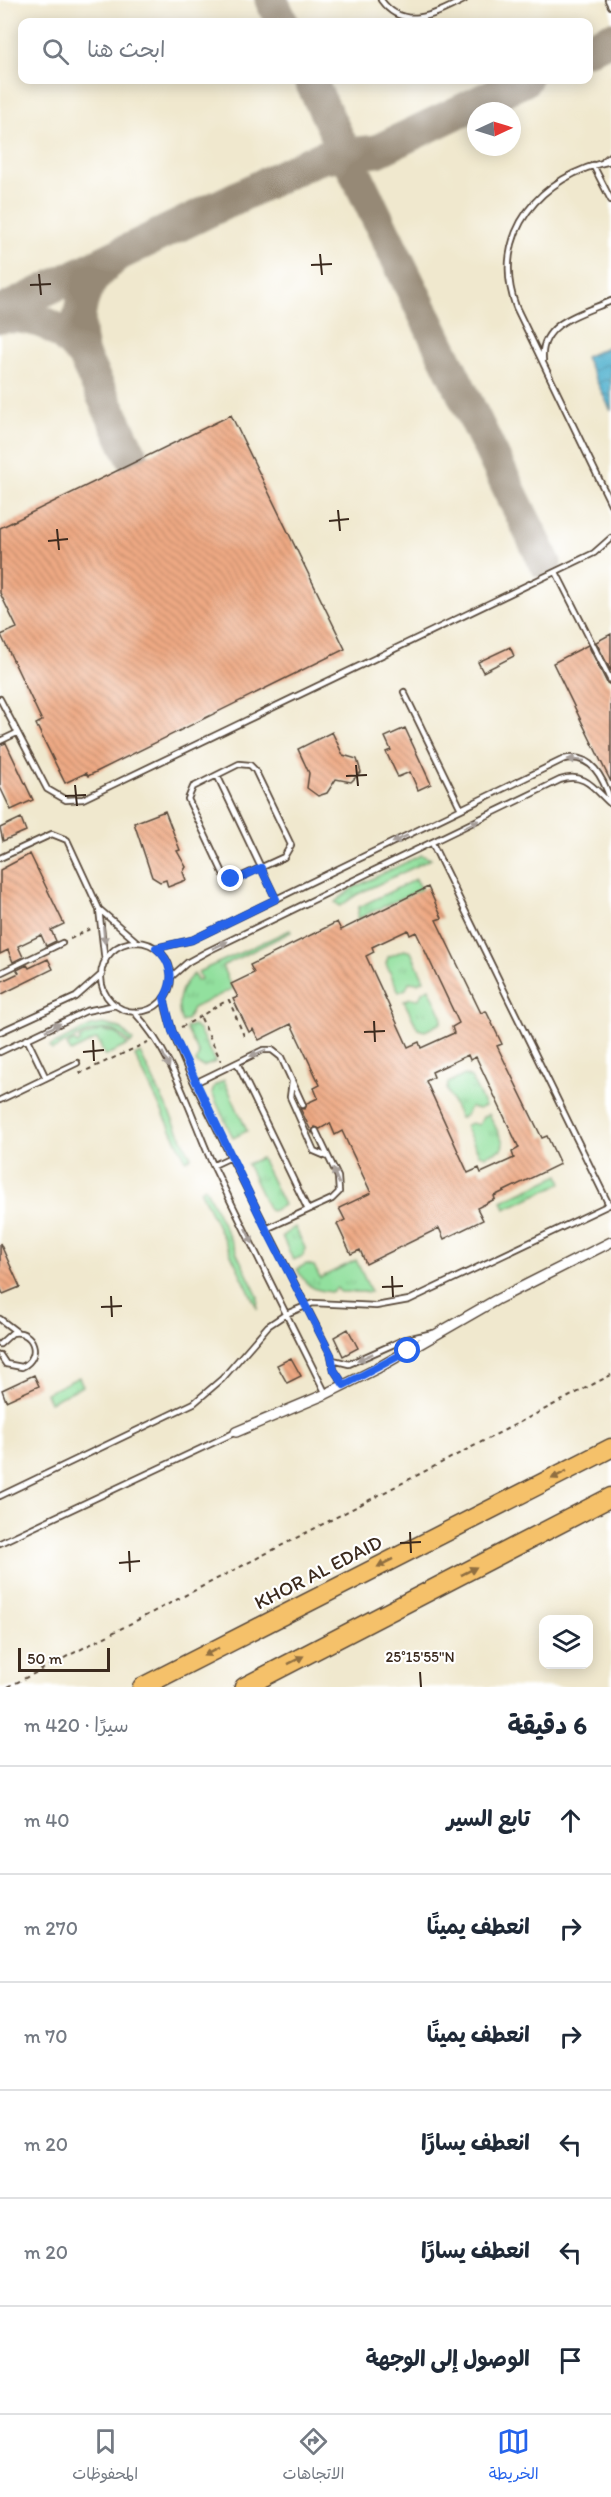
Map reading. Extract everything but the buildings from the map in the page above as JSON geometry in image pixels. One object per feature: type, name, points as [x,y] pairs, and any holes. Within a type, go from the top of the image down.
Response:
[{"type":"highway","name":"KHOR AL EDAID","points":[[142,1687],[611,1448]]},
{"type":"highway","points":[[244,1687],[611,1497]]},
{"type":"street","points":[[237,1432],[344,1385],[496,1300],[611,1242]]},
{"type":"lane","points":[[381,0],[398,16],[407,18]]},
{"type":"lane","points":[[423,18],[464,0]]},
{"type":"lane","points":[[608,0],[611,6]]},
{"type":"lane","points":[[602,163],[611,155]]},
{"type":"lane","points":[[611,161],[593,165],[559,182],[538,198],[523,216],[510,249],[508,273],[512,296],[544,368],[611,504]]},
{"type":"lane","points":[[593,165],[611,200]]},
{"type":"lane","points":[[544,368],[542,348],[548,334],[562,323],[611,301]]},
{"type":"lane","points":[[0,699],[47,789],[66,800],[84,799],[556,572],[594,553],[611,538]]},
{"type":"lane","points":[[556,572],[611,681]]},
{"type":"lane","points":[[404,692],[461,809]]},
{"type":"lane","points":[[0,741],[17,733]]},
{"type":"lane","points":[[99,909],[137,942],[156,948],[192,940],[571,758],[581,758],[596,770],[611,802]]},
{"type":"lane","points":[[243,763],[253,767],[290,841],[288,854],[261,868],[238,879],[227,878],[189,803],[188,795],[193,787],[243,763]]},
{"type":"lane","points":[[217,775],[276,899]]},
{"type":"lane","points":[[171,977],[188,962],[208,951],[566,778],[588,781],[611,802]]},
{"type":"lane","points":[[0,858],[47,835],[63,836],[99,909],[105,962],[102,974],[106,994],[116,1005],[134,1012],[155,1039],[326,1394]]},
{"type":"lane","points":[[0,1496],[194,1403],[222,1379],[268,1326],[305,1304],[376,1306],[409,1300],[610,1204],[432,843]]},
{"type":"lane","points":[[105,962],[118,947],[137,942]]},
{"type":"lane","points":[[0,974],[62,943]]},
{"type":"lane","points":[[134,1012],[154,1007],[164,998],[171,977],[169,964],[156,948]]},
{"type":"lane","points":[[0,1032],[69,1002],[90,987],[102,974]]},
{"type":"lane","points":[[164,998],[172,1031],[195,1083],[333,1360],[334,1370],[344,1385]]},
{"type":"lane","points":[[0,1052],[86,1011],[116,1005]]},
{"type":"lane","points":[[27,1039],[46,1078]]},
{"type":"lane","points":[[195,1083],[263,1050],[272,1050],[279,1054],[303,1105]]},
{"type":"lane","points":[[0,1100],[77,1063]]},
{"type":"lane","points":[[237,1064],[308,1210]]},
{"type":"lane","points":[[292,1082],[290,1097],[314,1151],[328,1157]]},
{"type":"lane","points":[[266,1229],[335,1197],[339,1192],[339,1181],[316,1131]]},
{"type":"lane","points":[[214,1165],[231,1157]]},
{"type":"lane","points":[[0,1319],[17,1332],[27,1335],[34,1344],[31,1360],[22,1366],[11,1366],[0,1355]]},
{"type":"lane","points":[[0,1344],[6,1335],[17,1332]]},
{"type":"lane","points":[[333,1360],[349,1364],[404,1340],[436,1333]]},
{"type":"lane","points":[[0,1543],[237,1432]]},
{"type":"path","points":[[62,943],[102,923]]},
{"type":"path","points":[[172,1031],[201,1018],[207,1009],[229,999],[244,1036]]},
{"type":"path","points":[[201,1018],[225,1069]]},
{"type":"path","points":[[77,1063],[81,1073],[155,1039]]},
{"type":"path","points":[[8,1687],[611,1375]]},
{"type":"green space","points":[[421,855],[431,859],[358,894],[340,906],[335,902],[353,888]]},
{"type":"green space","points":[[416,879],[421,889],[357,919],[359,907]]},
{"type":"green space","points":[[290,930],[291,932],[222,966],[232,989],[193,1008],[187,1020],[182,1022],[179,1009],[180,996],[185,984],[194,974],[197,981],[201,979],[198,972]]},
{"type":"green space","points":[[404,950],[411,952],[424,980],[418,983],[409,982],[406,989],[399,992],[386,964],[388,957]]},
{"type":"green space","points":[[429,988],[442,1016],[441,1023],[425,1031],[418,1029],[404,1001],[410,998],[419,999],[422,992]]},
{"type":"green space","points":[[103,1024],[120,1028],[133,1041],[130,1044],[121,1035],[102,1030],[82,1035],[52,1050],[50,1046],[91,1026]]},
{"type":"green space","points":[[192,1025],[199,1030],[215,1062],[203,1067],[196,1063],[199,1054],[186,1028]]},
{"type":"green space","points":[[101,1030],[117,1034],[128,1045],[105,1056],[97,1039],[71,1052],[67,1045],[75,1041],[77,1044],[80,1042],[79,1039]]},
{"type":"green space","points":[[140,1053],[191,1157],[186,1160],[135,1056]]},
{"type":"green space","points":[[465,1075],[471,1078],[485,1106],[479,1109],[470,1107],[466,1115],[460,1118],[447,1090],[448,1083]]},
{"type":"green space","points":[[224,1080],[247,1131],[233,1138],[212,1093],[214,1086]]},
{"type":"green space","points":[[489,1114],[503,1142],[502,1149],[485,1156],[479,1154],[465,1126],[471,1123],[479,1125],[483,1117]]},
{"type":"green space","points":[[261,1158],[284,1205],[272,1211],[269,1210],[247,1164]]},
{"type":"green space","points":[[559,1175],[562,1183],[505,1209],[502,1201]]},
{"type":"green space","points":[[205,1187],[258,1297],[257,1308],[200,1190]]},
{"type":"green space","points":[[295,1227],[305,1248],[303,1256],[293,1260],[282,1236]]},
{"type":"green space","points":[[356,1260],[371,1292],[340,1292],[337,1288],[331,1292],[319,1290],[310,1286],[297,1269],[306,1264],[314,1266],[320,1278]]},
{"type":"green space","points":[[79,1377],[83,1386],[50,1402],[46,1393]]},
{"type":"water","points":[[611,345],[611,411],[585,357]]},
{"type":"taxiway","points":[[271,0],[280,18]]},
{"type":"taxiway","points":[[593,47],[611,38]]},
{"type":"taxiway","points":[[312,84],[545,563]]},
{"type":"taxiway","points":[[0,312],[308,163],[323,157],[377,151],[517,84]]},
{"type":"taxiway","points":[[110,262],[91,281],[85,292],[79,316],[80,342],[83,355],[132,457]]},
{"type":"taxiway","points":[[0,317],[26,318],[47,324],[65,336],[83,355]]},
{"type":"route","points":[[231,879],[238,879],[261,868],[276,899],[192,940],[156,948],[169,964],[170,984],[164,998],[172,1031],[266,1229],[331,1355],[334,1370],[344,1385],[408,1351]]}]
